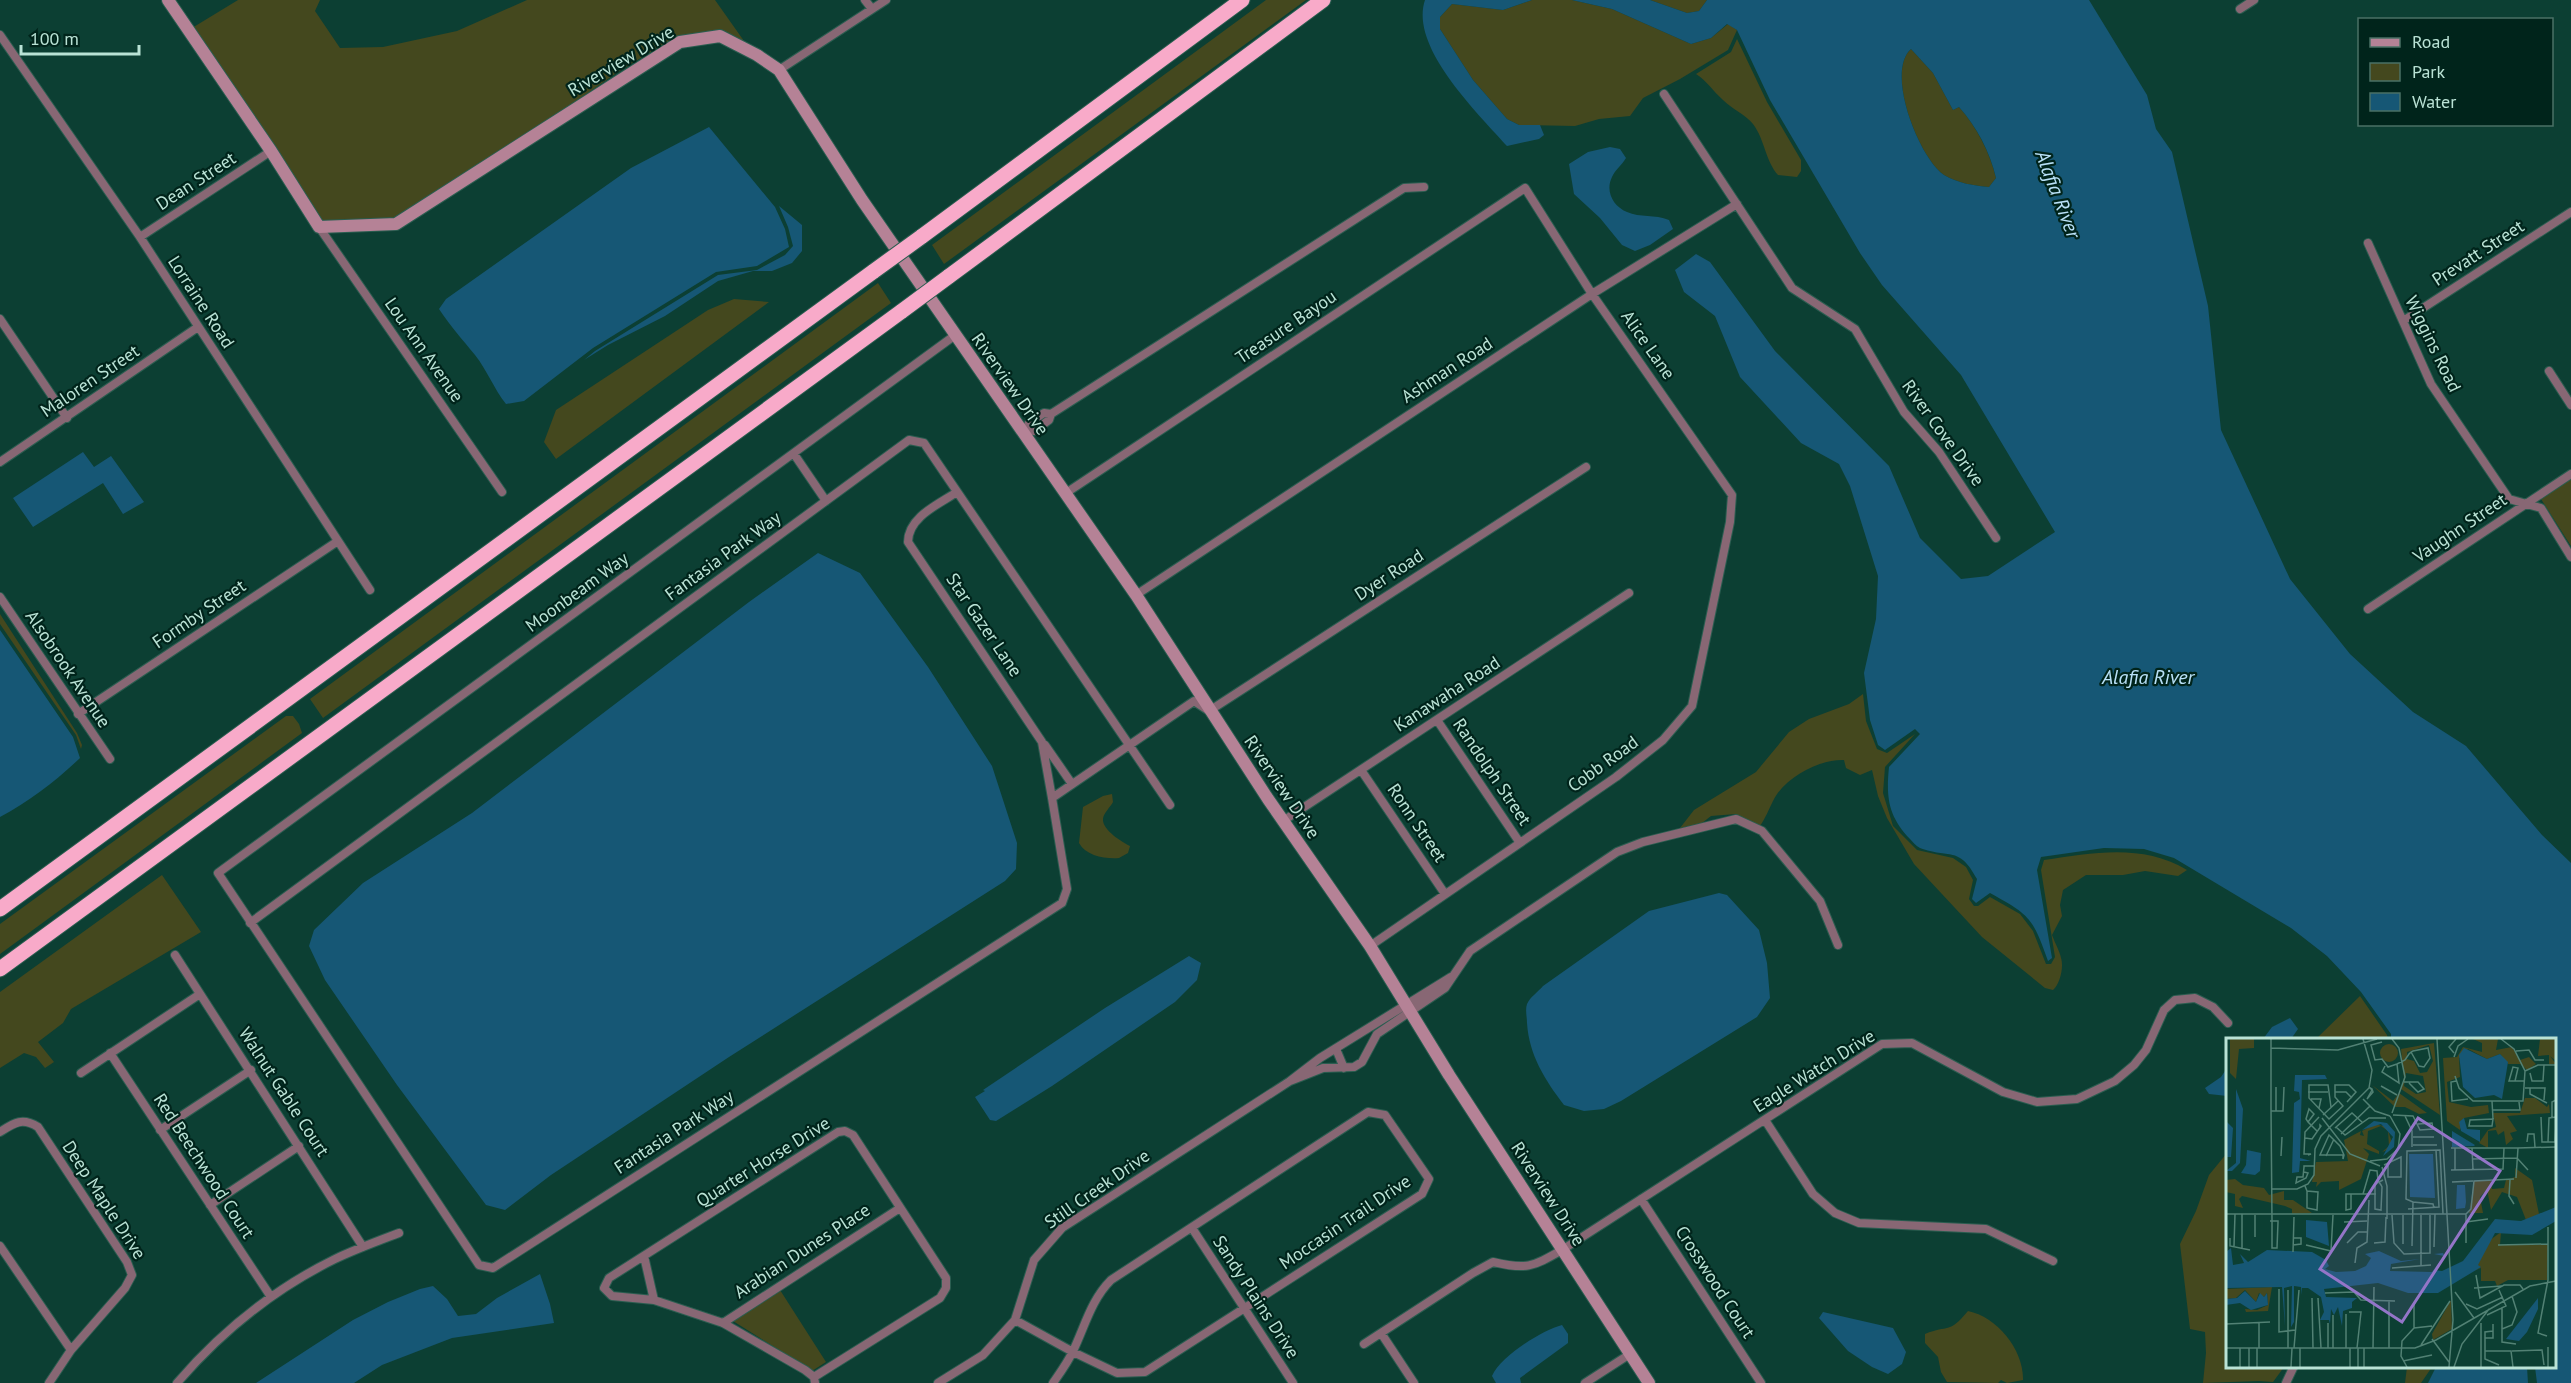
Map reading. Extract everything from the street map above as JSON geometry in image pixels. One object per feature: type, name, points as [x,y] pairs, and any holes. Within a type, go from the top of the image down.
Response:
[{"type":"highway","points":[[0,909],[1242,0]]},
{"type":"highway","points":[[0,969],[902,311],[1323,0]]},
{"type":"street","points":[[168,0],[319,227]]},
{"type":"street","points":[[865,0],[872,9]]},
{"type":"street","points":[[779,70],[886,0]]},
{"type":"street","points":[[2240,9],[2254,0]]},
{"type":"street","name":"Lorraine Road","points":[[0,35],[140,237],[370,590]]},
{"type":"street","name":"Riverview Drive","points":[[319,227],[396,224],[680,42],[720,36],[757,55],[779,70],[862,200],[954,336],[1025,431],[1136,595],[1282,821],[1370,946],[1449,1075],[1649,1383]]},
{"type":"street","points":[[1664,94],[1737,204]]},
{"type":"street","name":"Dean Street","points":[[140,237],[271,152]]},
{"type":"street","points":[[1025,431],[1034,431],[1049,420],[1051,414],[1404,188],[1424,187]]},
{"type":"street","name":"Alice Lane","points":[[1525,188],[1592,294],[1732,495],[1730,522]]},
{"type":"street","name":"Treasure Bayou","points":[[1066,494],[1525,188]]},
{"type":"street","name":"River Cove Drive","points":[[1737,204],[1792,288],[1855,328],[1904,412],[1939,452],[1996,538]]},
{"type":"street","name":"Ashman Road","points":[[1136,595],[1592,294],[1737,204]]},
{"type":"street","name":"Prevatt Street","points":[[2403,321],[2571,212]]},
{"type":"street","name":"Lou Ann Avenue","points":[[319,227],[502,492]]},
{"type":"street","name":"Wiggins Road","points":[[2368,243],[2431,384],[2441,400],[2509,499],[2541,508],[2571,557]]},
{"type":"street","points":[[0,319],[67,418]]},
{"type":"street","name":"Maloren Street","points":[[0,462],[198,327]]},
{"type":"street","name":"Moonbeam Way","points":[[218,873],[954,336]]},
{"type":"street","points":[[2549,371],[2571,405]]},
{"type":"street","name":"Fantasia Park Way","points":[[250,923],[909,441],[924,443],[1170,805]]},
{"type":"street","points":[[794,454],[826,501]]},
{"type":"street","name":"Dyer Road","points":[[1209,711],[1586,467]]},
{"type":"street","name":"Vaughn Street","points":[[2368,609],[2571,474]]},
{"type":"street","name":"Star Gazer Lane","points":[[957,492],[914,522],[908,532],[908,542],[1042,742],[1052,798]]},
{"type":"street","name":"Cobb Road","points":[[1370,946],[1616,777],[1664,740],[1692,706],[1730,522]]},
{"type":"street","name":"Formby Street","points":[[78,714],[338,541]]},
{"type":"street","name":"Kanawaha Road","points":[[1282,821],[1629,593]]},
{"type":"street","name":"Alsobrook Avenue","points":[[0,597],[110,759]]},
{"type":"street","points":[[1052,798],[1194,701],[1209,711]]},
{"type":"street","name":"Randolph Street","points":[[1437,720],[1520,843]]},
{"type":"street","points":[[1042,742],[1072,784]]},
{"type":"street","name":"Ronn Street","points":[[1361,770],[1445,894]]},
{"type":"street","name":"Fantasia Park Way","points":[[218,873],[479,1265],[493,1268],[1062,903],[1067,889],[1052,798]]},
{"type":"street","points":[[1410,1008],[1451,977],[1470,951],[1617,852],[1643,842],[1736,819],[1762,831],[1820,901],[1838,945]]},
{"type":"street","name":"Walnut Gable Court","points":[[175,955],[363,1247]]},
{"type":"street","points":[[81,1073],[200,994]]},
{"type":"street","name":"Eagle Watch Drive","points":[[1364,1344],[1493,1262],[1516,1268],[1533,1266],[1562,1250],[1882,1044],[1912,1043],[2003,1092],[2037,1102],[2077,1100],[2115,1081],[2134,1065],[2146,1050],[2164,1010],[2175,1000],[2195,998],[2213,1007],[2228,1023]]},
{"type":"street","name":"Still Creek Drive","points":[[938,1383],[983,1354],[1015,1320],[1034,1260],[1062,1228],[1290,1081],[1320,1058],[1410,1008]]},
{"type":"street","name":"Still Creek Drive","points":[[1290,1081],[1323,1068],[1354,1067],[1362,1062],[1377,1034],[1410,1008]]},
{"type":"street","points":[[1336,1049],[1344,1068]]},
{"type":"street","name":"Red Beechwood Court","points":[[110,1053],[271,1297]]},
{"type":"street","points":[[160,1130],[250,1070]]},
{"type":"street","name":"Moccasin Trail Drive","points":[[1015,1320],[1072,1353],[1117,1373],[1145,1372],[1422,1194],[1429,1179],[1384,1115],[1368,1112],[1111,1280],[1101,1290],[1090,1309],[1072,1353],[1053,1383]]},
{"type":"street","name":"Deep Maple Drive","points":[[0,1132],[16,1122],[27,1120],[38,1127],[127,1262],[132,1275],[125,1288],[71,1350],[49,1383]]},
{"type":"street","points":[[1765,1120],[1813,1194],[1835,1213],[1858,1222],[1986,1229],[2053,1261]]},
{"type":"street","name":"Quarter Horse Drive","points":[[845,1131],[853,1135],[900,1208],[946,1278],[946,1288],[940,1298],[814,1380],[723,1323],[654,1300],[612,1296],[604,1288],[609,1278],[838,1132],[845,1131]]},
{"type":"street","points":[[210,1205],[299,1146]]},
{"type":"street","name":"Crosswood Court","points":[[1641,1199],[1761,1383]]},
{"type":"street","name":"Arabian Dunes Place","points":[[723,1323],[900,1208]]},
{"type":"street","name":"Sandy Plains Drive","points":[[1192,1228],[1293,1383]]},
{"type":"street","points":[[177,1383],[198,1358],[244,1317],[271,1297],[336,1259],[399,1233]]},
{"type":"street","points":[[0,1246],[71,1350]]},
{"type":"street","points":[[644,1256],[654,1300]]},
{"type":"street","points":[[1381,1333],[1414,1383]]},
{"type":"street","points":[[1586,1383],[1630,1354]]},
{"type":"street","points":[[2286,1383],[2293,1368]]},
{"type":"green space","points":[[238,0],[320,0],[315,11],[340,48],[383,47],[457,31],[527,0],[715,0],[744,41],[662,45],[395,220],[322,222],[192,28]]},
{"type":"green space","points":[[1266,0],[1306,0],[944,264],[932,245]]},
{"type":"green space","points":[[1532,0],[1572,0],[1612,9],[1691,44],[1711,38],[1728,24],[1737,30],[1728,50],[1643,98],[1630,116],[1599,119],[1575,126],[1519,125],[1507,119],[1473,80],[1440,29],[1440,17],[1452,4],[1503,10]]},
{"type":"green space","points":[[1650,0],[1707,0],[1699,11],[1687,13]]},
{"type":"green space","points":[[1737,39],[1767,102],[1801,160],[1801,171],[1797,177],[1778,175],[1770,163],[1753,124],[1696,74],[1731,52]]},
{"type":"green space","points":[[1911,49],[1933,73],[1953,110],[1959,107],[1977,132],[1996,178],[1989,187],[1966,184],[1944,175],[1934,166],[1925,151],[1908,114],[1903,94],[1904,60]]},
{"type":"green space","points":[[878,283],[891,303],[323,718],[310,699]]},
{"type":"green space","points":[[734,299],[769,302],[556,459],[544,442],[556,410],[708,310]]},
{"type":"green space","points":[[2571,479],[2571,546],[2541,499]]},
{"type":"green space","points":[[0,614],[77,733],[82,745],[81,749],[76,735],[0,624]]},
{"type":"green space","points":[[1863,694],[1866,721],[1877,749],[1887,753],[1915,734],[1885,767],[1883,793],[1893,826],[1917,850],[1953,858],[1966,867],[1973,880],[1969,899],[1974,906],[1978,906],[1990,897],[2020,914],[2033,931],[2046,964],[2051,964],[2055,957],[2041,870],[2044,860],[2099,853],[2135,853],[2153,856],[2187,870],[2178,876],[2145,871],[2123,875],[2086,875],[2063,890],[2060,905],[2062,916],[2052,935],[2062,962],[2062,970],[2058,984],[2053,990],[2045,988],[1982,937],[1914,864],[1887,818],[1878,796],[1872,770],[1860,775],[1846,768],[1844,760],[1813,766],[1785,785],[1773,801],[1760,826],[1736,814],[1711,816],[1702,823],[1680,828],[1694,810],[1756,772],[1789,732],[1809,719],[1849,704]]},
{"type":"green space","points":[[286,716],[293,716],[302,733],[0,954],[0,924]]},
{"type":"green space","points":[[1112,794],[1113,802],[1104,815],[1104,823],[1113,835],[1130,846],[1128,853],[1119,858],[1096,856],[1086,851],[1079,843],[1083,807],[1103,796]]},
{"type":"green space","points":[[162,875],[201,932],[71,1009],[63,1023],[38,1042],[54,1062],[45,1068],[36,1057],[24,1053],[0,1068],[0,992]]},
{"type":"green space","points":[[2360,996],[2388,1038],[2317,1038]]},
{"type":"green space","points":[[2226,1154],[2226,1368],[2283,1368],[2273,1382],[2203,1383],[2206,1353],[2205,1332],[2190,1329],[2180,1244],[2196,1211],[2209,1175]]},
{"type":"green space","points":[[780,1290],[826,1362],[812,1371],[733,1321]]},
{"type":"green space","points":[[1968,1311],[1989,1320],[2007,1336],[2019,1357],[2023,1380],[2007,1383],[2001,1380],[1998,1383],[1947,1382],[1941,1372],[1938,1357],[1925,1343],[1925,1334],[1952,1326]]},
{"type":"green space","points":[[2407,1368],[2431,1368],[2421,1383],[2405,1383]]},
{"type":"water","points":[[1425,0],[1532,0],[1503,10],[1452,4],[1440,17],[1440,29],[1473,80],[1507,119],[1519,125],[1540,125],[1544,135],[1539,139],[1507,146],[1464,98],[1436,58],[1427,38],[1423,18]]},
{"type":"water","name":"Alafia River","points":[[1572,0],[1650,0],[1687,13],[1699,11],[1707,0],[2089,0],[2147,95],[2156,129],[2172,152],[2208,306],[2221,430],[2290,579],[2350,654],[2413,712],[2466,746],[2542,835],[2571,863],[2571,1383],[2537,1383],[2535,1368],[2556,1368],[2556,1038],[2391,1038],[2391,1034],[2361,992],[2327,956],[2291,928],[2174,858],[2144,849],[2104,848],[2041,857],[2037,870],[2052,958],[2048,961],[2034,926],[2022,913],[1990,893],[1976,903],[1972,899],[1977,879],[1965,861],[1953,855],[1920,848],[1897,822],[1890,806],[1889,767],[1920,734],[1915,729],[1885,750],[1878,745],[1870,720],[1864,673],[1876,619],[1878,576],[1850,486],[1839,464],[1801,443],[1740,377],[1715,316],[1684,292],[1675,270],[1696,254],[1710,262],[1775,351],[1889,466],[1920,538],[1961,579],[1988,576],[2055,532],[1961,375],[1882,285],[1860,253],[1770,100],[1737,30],[1727,24],[1711,38],[1691,44],[1612,9]],"holes":[[[1911,49],[1933,73],[1953,110],[1959,107],[1982,140],[1996,178],[1989,187],[1966,184],[1944,175],[1934,166],[1925,151],[1908,114],[1903,94],[1904,60]]]},
{"type":"water","points":[[709,127],[775,207],[785,229],[789,247],[757,266],[716,272],[593,348],[524,401],[506,404],[479,361],[439,309],[446,299],[631,168]]},
{"type":"water","points":[[1610,147],[1620,149],[1626,158],[1613,174],[1610,182],[1610,193],[1614,202],[1632,214],[1669,220],[1673,229],[1650,245],[1635,251],[1622,245],[1600,218],[1574,194],[1569,164],[1588,152]]},
{"type":"water","points":[[779,206],[802,225],[802,251],[792,263],[772,271],[753,271],[718,281],[665,316],[584,360],[718,275],[757,270],[785,255],[793,246]]},
{"type":"water","points":[[83,452],[94,467],[111,456],[144,502],[123,514],[103,483],[33,527],[13,498]]},
{"type":"water","points":[[818,553],[860,573],[928,667],[992,766],[1017,843],[1016,869],[1005,881],[729,1057],[551,1175],[505,1210],[486,1205],[397,1085],[325,980],[309,946],[314,930],[363,883],[472,813],[749,602]]},
{"type":"water","points":[[0,630],[73,737],[80,758],[42,790],[0,817]]},
{"type":"water","points":[[1719,893],[1727,895],[1759,930],[1767,963],[1770,998],[1757,1017],[1621,1101],[1604,1109],[1584,1111],[1564,1105],[1544,1077],[1531,1046],[1526,1011],[1530,999],[1543,986],[1649,911]]},
{"type":"water","points":[[1189,956],[1201,963],[1197,980],[1175,1002],[1052,1086],[996,1121],[990,1120],[975,1097],[985,1091],[983,1090],[1105,1008]]},
{"type":"water","points":[[2290,1018],[2298,1029],[2292,1038],[2264,1038],[2272,1027]]},
{"type":"water","points":[[2226,1070],[2226,1096],[2209,1094],[2205,1088],[2221,1077]]},
{"type":"water","points":[[540,1274],[554,1323],[452,1338],[382,1365],[354,1383],[256,1383],[353,1320],[420,1289],[433,1286],[447,1299],[458,1316],[476,1314],[497,1298]]},
{"type":"water","points":[[1823,1312],[1893,1328],[1906,1352],[1902,1364],[1888,1374],[1872,1367],[1848,1351],[1819,1318]]},
{"type":"water","points":[[1562,1325],[1568,1334],[1568,1343],[1520,1378],[1521,1383],[1496,1383],[1492,1376],[1512,1353],[1533,1338]]},
{"type":"water","points":[[2436,1368],[2527,1368],[2528,1383],[2428,1383]]}]
